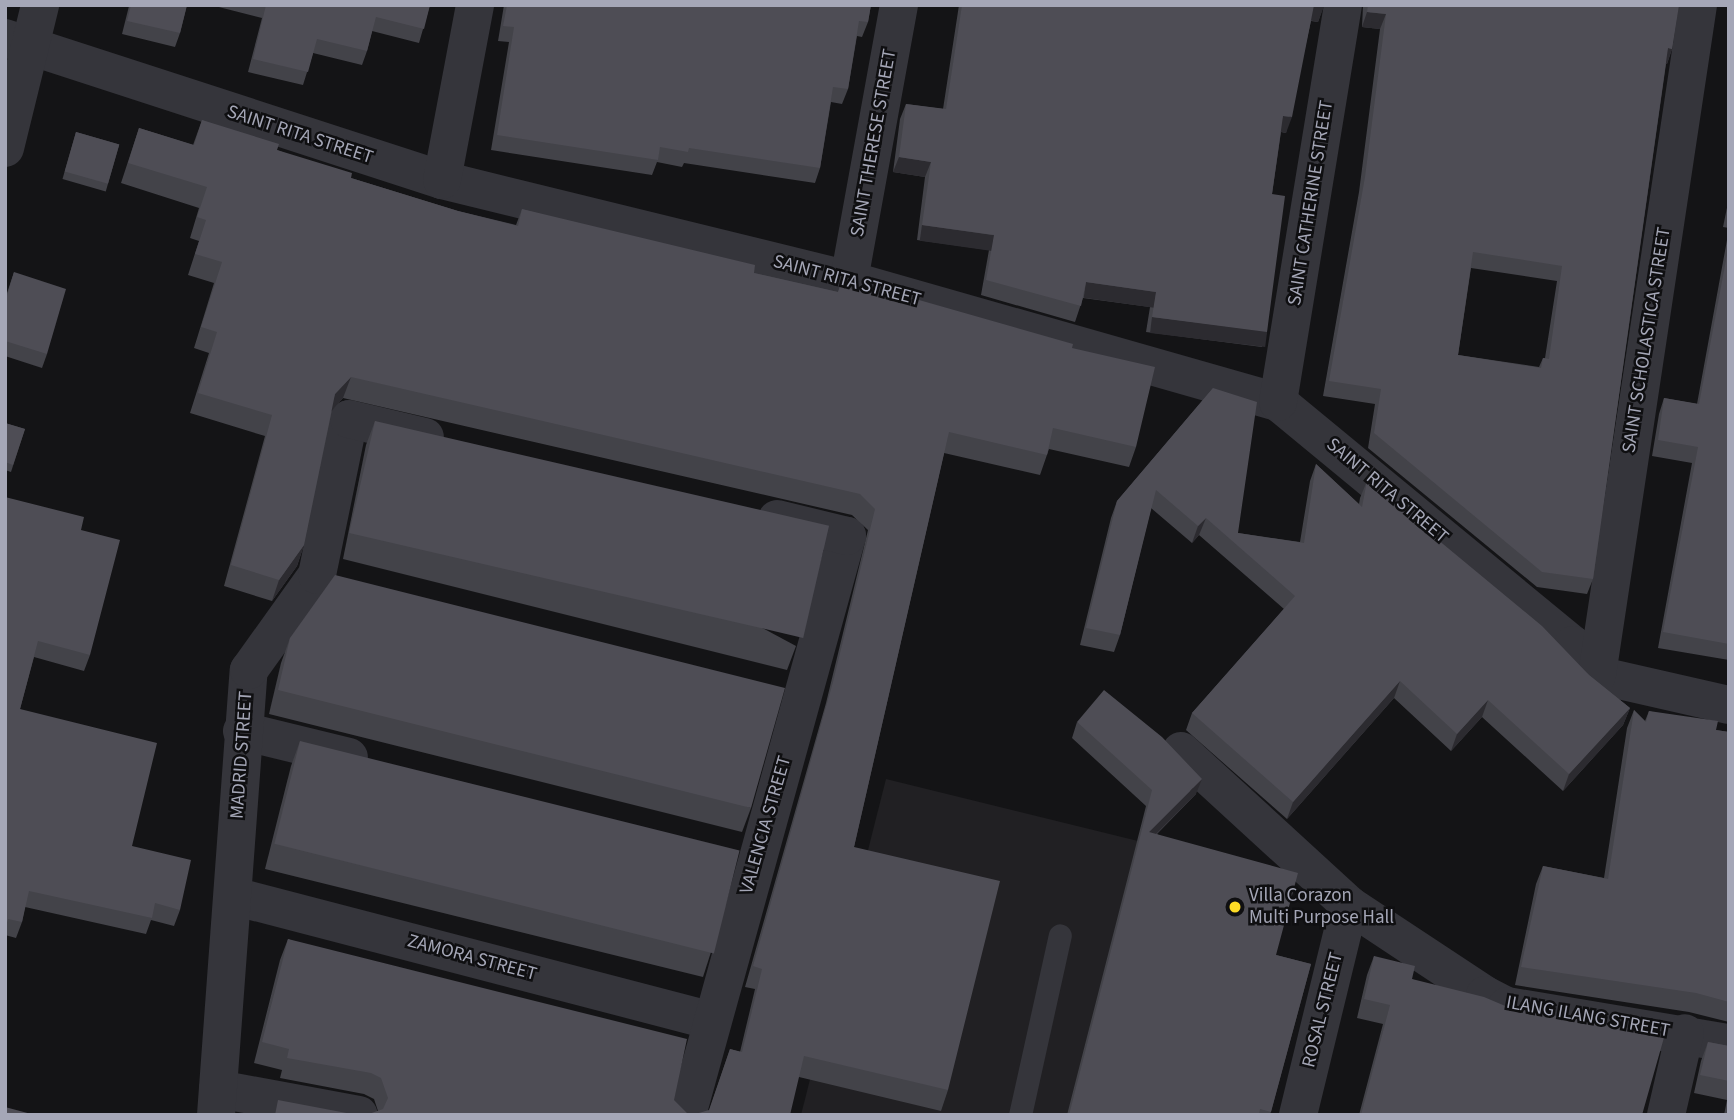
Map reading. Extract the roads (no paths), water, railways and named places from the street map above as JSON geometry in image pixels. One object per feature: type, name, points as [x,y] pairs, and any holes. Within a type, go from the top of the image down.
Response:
[{"type":"street","points":[[5,148],[17,43],[40,5]]},
{"type":"street","points":[[442,180],[475,5]]},
{"type":"street","name":"SAINT THERESE STREET","points":[[849,280],[899,5]]},
{"type":"street","name":"SAINT CATHERINE STREET","points":[[1278,402],[1343,5]]},
{"type":"street","name":"SAINT SCHOLASTICA STREET","points":[[1597,675],[1698,5]]},
{"type":"street","name":"SAINT RITA STREET","points":[[17,43],[442,180],[849,280],[1278,402],[1573,645],[1597,675]]},
{"type":"street","name":"MADRID STREET","points":[[217,1102],[249,670],[317,575],[349,419],[457,444]]},
{"type":"street","name":"VALENCIA STREET","points":[[687,1115],[712,1021],[742,855],[804,697],[846,536],[739,511]]},
{"type":"street","points":[[317,575],[358,585]]},
{"type":"street","points":[[1597,675],[1729,705]]},
{"type":"street","points":[[764,687],[804,697]]},
{"type":"street","points":[[243,731],[377,764]]},
{"type":"street","name":"ILANG ILANG STREET","points":[[1181,751],[1349,905],[1507,1006],[1685,1033],[1729,1043]]},
{"type":"street","name":"ZAMORA STREET","points":[[233,896],[712,1021]]},
{"type":"street","name":"ROSAL STREET","points":[[1298,1115],[1349,905]]},
{"type":"street","points":[[1666,1115],[1685,1033]]},
{"type":"street","points":[[217,1102],[359,1115]]},
{"type":"lane","points":[[1020,1115],[1060,934]]},
{"type":"place","name":"Villa Corazon Multi Purpose Hall","points":[[1235,907]]}]
